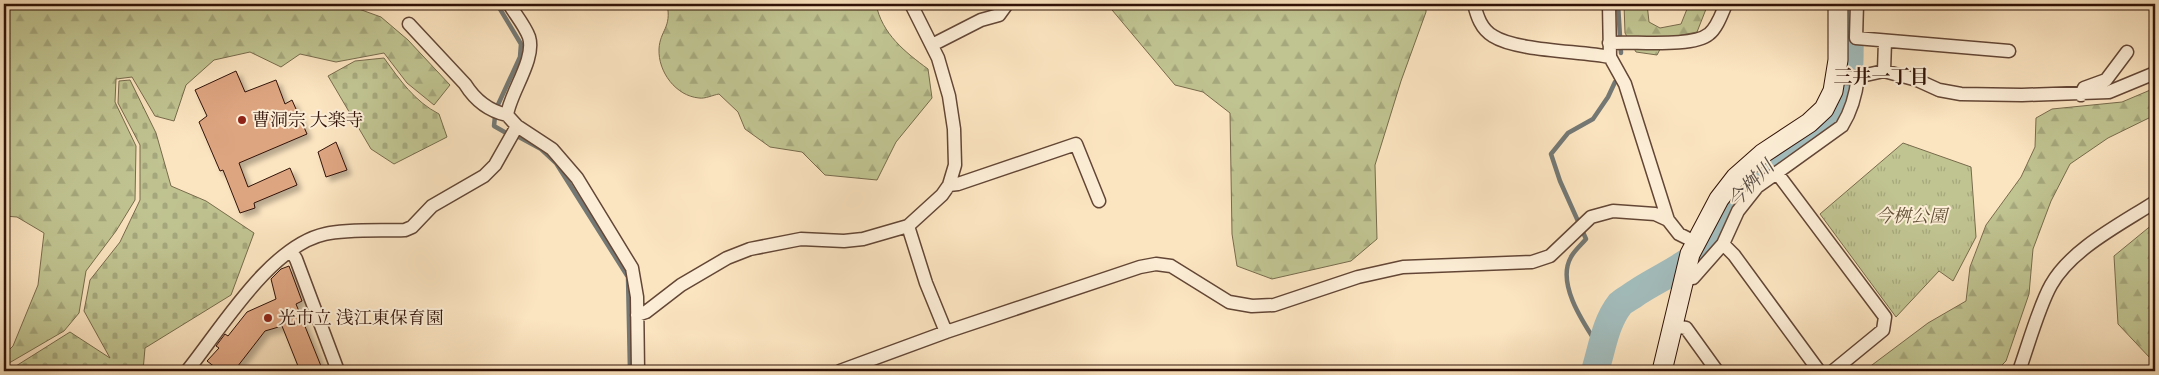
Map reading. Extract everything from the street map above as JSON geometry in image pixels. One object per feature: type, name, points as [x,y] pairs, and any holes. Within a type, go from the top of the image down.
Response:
[{"type":"street","points":[[507,115],[509,102],[526,65],[530,38],[509,4]]},
{"type":"street","points":[[637,315],[646,312],[681,286],[727,258],[750,249],[801,239],[844,241],[863,239],[908,226],[942,195],[949,185],[955,165],[954,129],[949,96],[932,45],[911,4]]},
{"type":"street","points":[[932,45],[981,20],[999,15],[1007,4]]},
{"type":"street","points":[[1474,4],[1482,26],[1492,36],[1510,44],[1610,57]]},
{"type":"street","points":[[1609,4],[1610,57],[1625,84],[1668,220],[1686,240],[1694,242]]},
{"type":"street","points":[[1610,42],[1680,43],[1700,40],[1711,33],[1726,4]]},
{"type":"street","points":[[1662,371],[1686,278],[1690,254],[1694,242],[1719,199],[1736,177],[1762,154],[1810,123],[1824,109],[1833,91],[1838,60],[1838,4]]},
{"type":"street","points":[[1857,4],[1856,38],[2009,51]]},
{"type":"street","points":[[409,24],[465,84],[472,95],[482,104],[507,115],[517,126],[552,149],[577,178],[632,268],[638,297],[638,371]]},
{"type":"street","points":[[1884,70],[1886,41]]},
{"type":"street","points":[[2081,95],[2084,88],[2106,80],[2127,52]]},
{"type":"street","points":[[1836,77],[1858,76],[1884,70],[1917,80],[1939,90],[1961,94],[2081,95],[2109,92],[2155,73]]},
{"type":"street","points":[[1686,278],[1693,278],[1724,244],[1738,210],[1756,187],[1842,126],[1851,112],[1857,91],[1858,76]]},
{"type":"street","points":[[187,371],[264,272],[307,241],[325,234],[405,230],[412,227],[432,206],[484,176],[495,165],[517,126]]},
{"type":"street","points":[[949,185],[958,184],[1076,144],[1098,201]]},
{"type":"street","points":[[1778,173],[1885,317],[1883,330],[1833,371]]},
{"type":"street","points":[[2019,371],[2050,286],[2063,268],[2094,242],[2155,202]]},
{"type":"street","points":[[840,371],[946,332],[1140,267],[1156,264],[1171,266],[1229,302],[1252,306],[1274,305],[1358,277],[1403,267],[1532,262],[1550,256],[1591,217],[1613,210],[1655,214],[1668,220]]},
{"type":"street","points":[[908,226],[926,283],[946,332]]},
{"type":"street","points":[[1724,244],[1819,371]]},
{"type":"street","points":[[291,252],[296,259],[338,371]]},
{"type":"street","points":[[1673,326],[1686,328],[1717,371]]},
{"type":"green space","points":[[4,4],[345,4],[381,17],[408,40],[450,85],[434,105],[407,83],[384,53],[336,62],[300,54],[281,67],[250,52],[214,60],[186,85],[174,121],[155,116],[132,77],[116,79],[115,102],[136,146],[135,200],[116,231],[86,271],[79,313],[64,331],[4,366],[4,355],[13,346],[38,285],[44,233],[17,217],[4,216]]},
{"type":"green space","points":[[667,4],[876,4],[883,24],[889,33],[903,49],[928,69],[932,98],[896,142],[877,180],[825,175],[802,152],[770,147],[745,129],[738,112],[719,94],[701,98],[683,93],[676,88],[665,74],[659,58],[661,37],[668,18]]},
{"type":"green space","points":[[1107,4],[1426,4],[1426,12],[1401,81],[1375,165],[1377,239],[1351,261],[1272,279],[1237,266],[1232,234],[1230,113],[1203,92],[1175,85]]},
{"type":"green space","points":[[1624,4],[1647,4],[1649,22],[1660,28],[1681,24],[1689,4],[1708,4],[1697,32],[1666,38],[1657,55],[1636,52],[1625,33]]},
{"type":"green space","points":[[384,58],[415,96],[439,114],[447,137],[394,164],[371,149],[328,76],[355,61]]},
{"type":"green space","points":[[130,80],[156,133],[171,186],[206,201],[254,233],[231,295],[145,348],[143,371],[8,371],[70,332],[110,358],[84,311],[90,280],[120,242],[140,200],[140,145],[118,103],[119,81]]},
{"type":"green space","points":[[2155,88],[2155,115],[2108,138],[2070,164],[2051,201],[2033,249],[2029,294],[2006,361],[1996,371],[1864,371],[1928,323],[1966,301],[1970,267],[1986,225],[2021,177],[2035,147],[2036,118],[2052,109],[2122,102]]},
{"type":"green space","name":"今桝公園","points":[[1903,143],[1971,167],[1976,237],[1953,281],[1939,271],[1896,317],[1820,214]]},
{"type":"green space","points":[[2155,224],[2155,371],[2149,371],[2150,358],[2118,324],[2114,256]]},
{"type":"building","points":[[236,71],[245,92],[276,80],[285,104],[292,100],[307,134],[239,163],[248,187],[290,168],[297,185],[254,203],[255,208],[240,213],[223,170],[220,171],[199,122],[207,116],[195,90]]},
{"type":"building","points":[[336,142],[347,170],[326,177],[318,152]]},
{"type":"building","name":"光市立 浅江東保育園","points":[[289,266],[302,301],[296,304],[323,371],[300,371],[282,326],[265,331],[234,371],[220,371],[207,361],[219,348],[216,346],[225,334],[228,336],[247,312],[276,299],[271,279],[281,269]]},
{"type":"waterway","points":[[496,109],[520,57],[521,44],[497,4]]},
{"type":"waterway","points":[[1618,4],[1621,53]]},
{"type":"waterway","name":"今桝川","points":[[1595,371],[1607,328],[1620,304],[1690,261],[1713,237],[1726,209],[1748,181],[1771,161],[1811,138],[1836,116],[1842,106],[1848,83],[1850,56],[1849,4]]},
{"type":"waterway","points":[[1601,350],[1581,318],[1570,293],[1567,268],[1572,255],[1586,239],[1560,181],[1551,154],[1568,133],[1593,119],[1608,97],[1615,82]]},
{"type":"waterway","points":[[495,116],[494,126],[508,134]]},
{"type":"waterway","points":[[519,137],[541,149],[556,163],[628,277],[630,371]]},
{"type":"place","name":"曹洞宗 大楽寺","points":[[242,120]]},
{"type":"place","name":"光市立 浅江東保育園","points":[[268,318]]},
{"type":"district","name":"三井一丁目","points":[[1881,77]]}]
